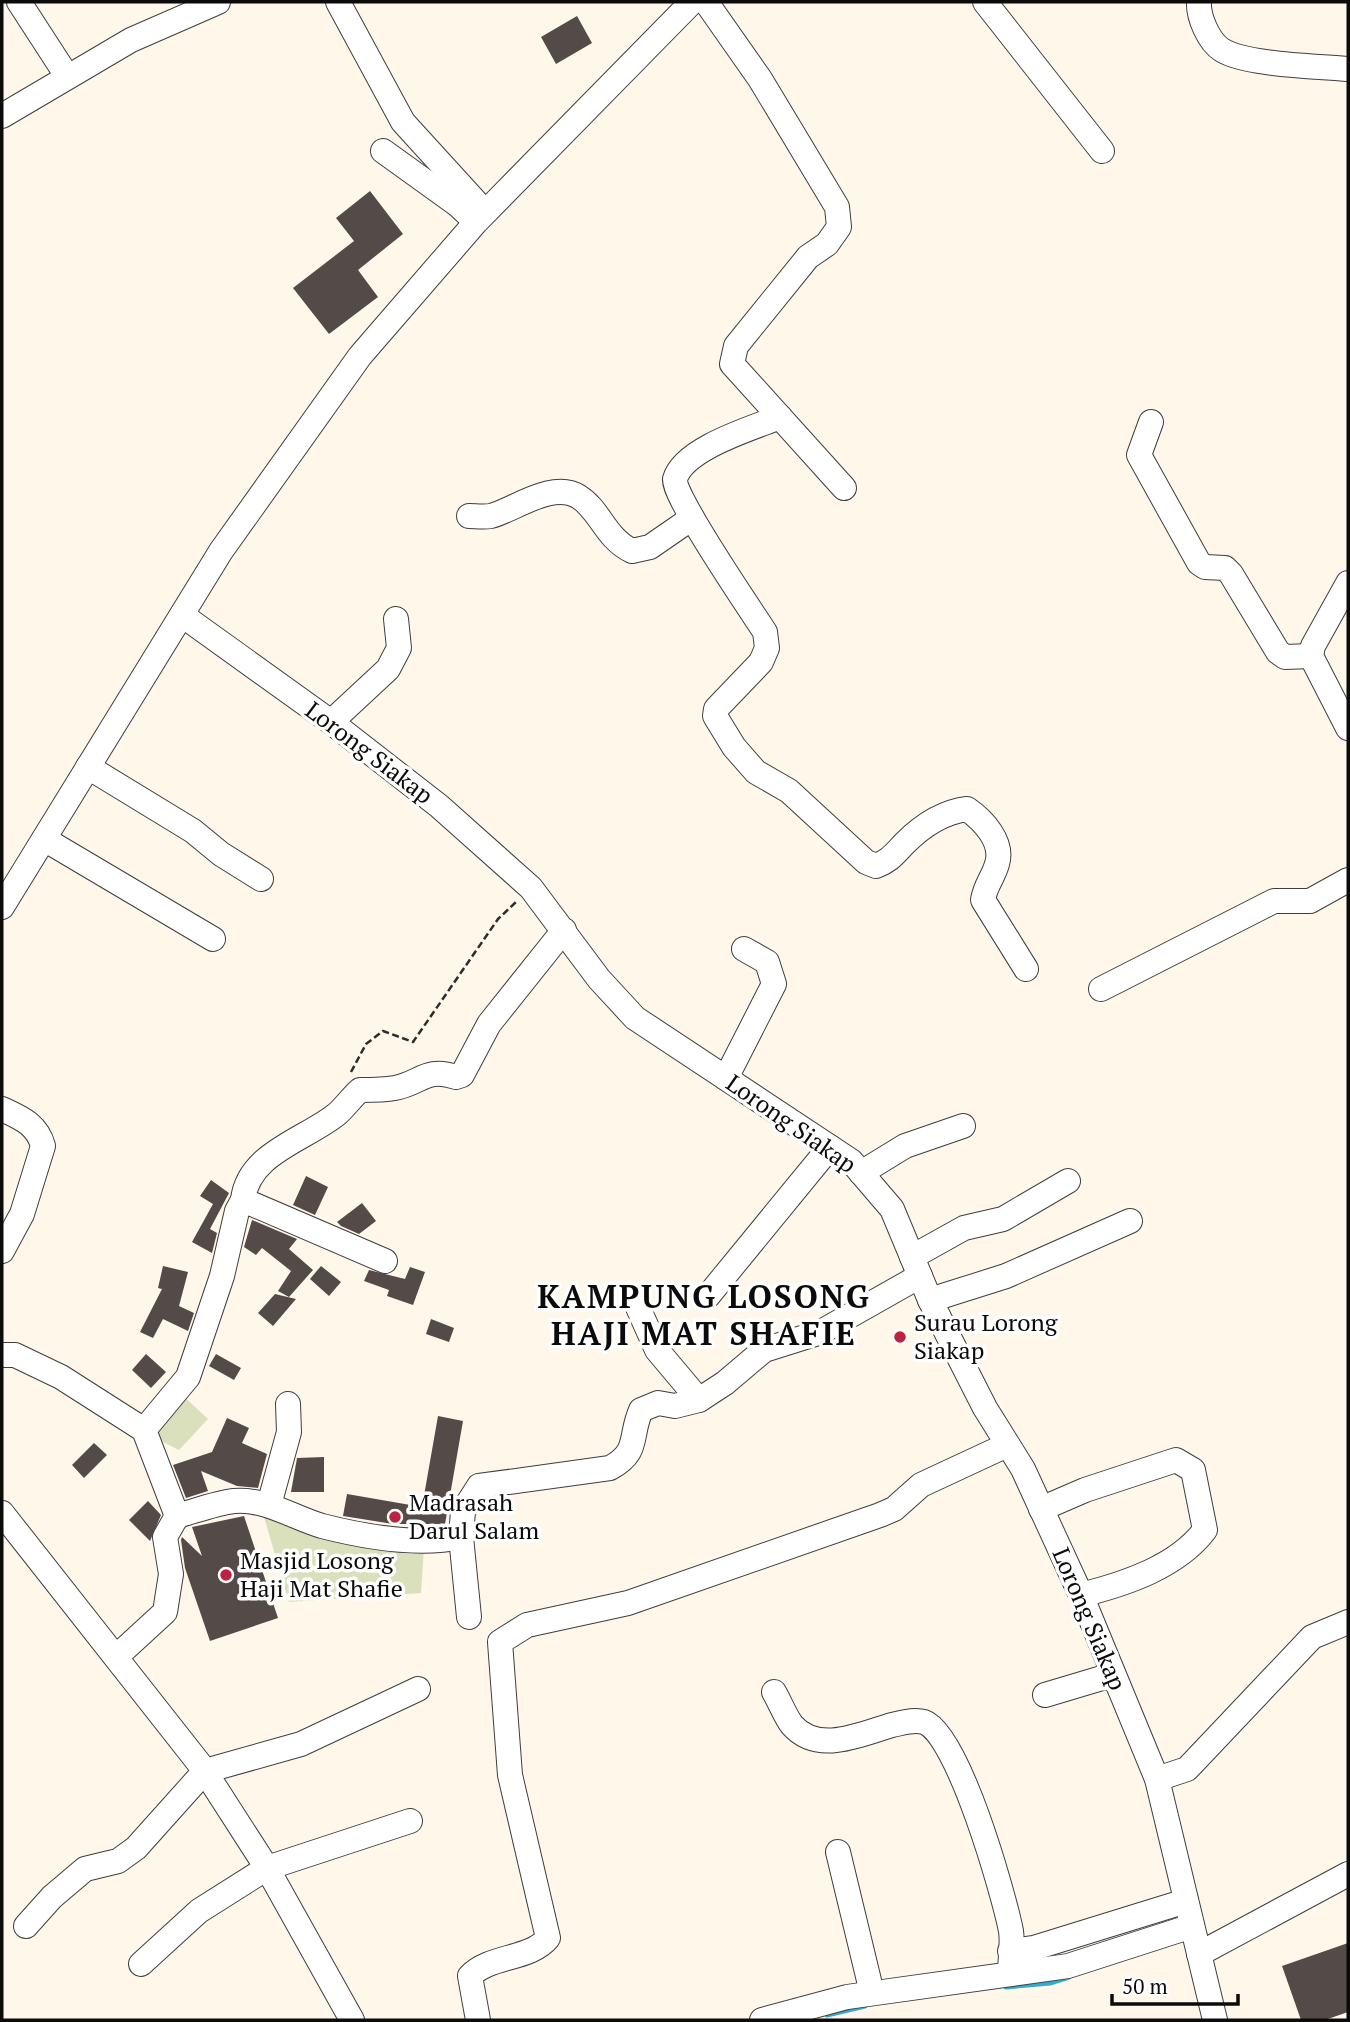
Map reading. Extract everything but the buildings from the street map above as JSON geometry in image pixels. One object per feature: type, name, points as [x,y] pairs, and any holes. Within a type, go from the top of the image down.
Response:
[{"type":"street","points":[[19,2],[67,76]]},
{"type":"street","points":[[338,2],[403,122],[480,217]]},
{"type":"street","points":[[2,907],[220,551],[360,356],[480,217],[692,2]]},
{"type":"street","points":[[706,2],[760,79],[837,207],[839,227],[833,236],[808,257],[736,346],[731,356],[732,364],[844,488]]},
{"type":"street","points":[[985,2],[1102,151]]},
{"type":"street","points":[[1199,2],[1206,29],[1220,50],[1242,57],[1348,69]]},
{"type":"street","points":[[2,116],[131,40],[214,3]]},
{"type":"street","points":[[383,151],[458,205],[480,217]]},
{"type":"street","points":[[780,417],[716,443],[691,459],[675,477],[674,487],[765,632],[767,648],[761,662],[716,709],[715,716],[734,747],[756,772],[789,791],[866,862],[876,866],[888,862],[927,824],[952,811],[967,809],[983,820],[995,842],[998,863],[985,885],[983,900],[1026,969]]},
{"type":"street","points":[[1151,422],[1139,455],[1199,563],[1205,567],[1226,568],[1278,652],[1286,657],[1311,656]]},
{"type":"street","points":[[468,516],[491,516],[538,496],[564,493],[579,497],[618,545],[632,551],[650,547],[692,518]]},
{"type":"street","points":[[1348,583],[1313,646],[1311,656],[1348,728]]},
{"type":"street","name":"Lorong Siakap","points":[[182,615],[331,722],[439,806],[531,888],[599,979],[635,1017],[851,1161],[892,1209],[929,1300],[1007,1445],[1023,1469],[1081,1595],[1157,1779],[1216,2020]]},
{"type":"street","points":[[331,722],[388,669],[399,648],[396,619]]},
{"type":"street","points":[[88,767],[193,831],[221,854],[261,879]]},
{"type":"street","points":[[44,839],[213,939]]},
{"type":"street","points":[[1101,989],[1274,901],[1310,901],[1348,880]]},
{"type":"street","points":[[144,1430],[188,1377],[222,1276],[237,1211],[243,1200],[244,1186],[260,1163],[337,1113],[360,1090],[397,1088],[425,1075],[441,1072],[456,1077],[462,1074],[489,1024],[564,930]]},
{"type":"street","points":[[726,1078],[774,984],[767,962],[744,949]]},
{"type":"street","points":[[2,1109],[27,1121],[40,1137],[43,1146],[22,1214],[2,1251]]},
{"type":"street","points":[[861,1173],[905,1146],[963,1126]]},
{"type":"street","points":[[708,1296],[830,1147]]},
{"type":"street","points":[[469,1617],[461,1537],[463,1511],[479,1486],[610,1468],[625,1460],[641,1410],[658,1403],[675,1406],[699,1399],[725,1383],[764,1350],[821,1332],[916,1266],[964,1228],[1003,1219],[1068,1181]]},
{"type":"street","points":[[243,1200],[385,1261]]},
{"type":"street","points":[[929,1300],[1006,1276],[1130,1221]]},
{"type":"street","points":[[636,1303],[657,1350],[699,1399]]},
{"type":"street","points":[[2,1355],[15,1355],[61,1377],[144,1430],[177,1516]]},
{"type":"street","points":[[269,1505],[289,1432],[288,1404]]},
{"type":"street","points":[[478,2020],[470,1976],[476,1970],[539,1945],[548,1938],[510,1774],[500,1642],[527,1625],[628,1602],[880,1515],[894,1509],[921,1485],[1007,1445]]},
{"type":"street","points":[[1041,1509],[1085,1490],[1176,1460],[1193,1470],[1205,1530],[1193,1546],[1180,1557],[1102,1590],[1081,1595]]},
{"type":"street","points":[[116,1657],[165,1612],[171,1574],[165,1538],[177,1516],[236,1500],[269,1505],[323,1526],[368,1534],[441,1542],[461,1537]]},
{"type":"street","points":[[2,1513],[205,1771],[267,1868],[352,2020]]},
{"type":"street","points":[[1157,1779],[1187,1769],[1312,1637],[1348,1622]]},
{"type":"street","points":[[1045,1695],[1112,1675]]},
{"type":"street","points":[[26,1926],[52,1896],[85,1869],[118,1861],[136,1848],[205,1771],[301,1744],[418,1689]]},
{"type":"street","points":[[774,1692],[792,1725],[808,1737],[832,1742],[908,1721],[925,1722],[940,1735],[966,1782],[1011,1933],[1010,1962]]},
{"type":"street","points":[[141,1964],[199,1911],[267,1868],[410,1821]]},
{"type":"street","points":[[838,1852],[872,1993]]},
{"type":"street","points":[[1199,1954],[1348,1874]]},
{"type":"street","points":[[1010,1962],[1034,1948],[1186,1901]]},
{"type":"street","points":[[762,2020],[847,1997],[1010,1962],[1068,1966],[1192,1926]]},
{"type":"path","points":[[349,1075],[366,1044],[383,1031],[414,1042],[498,919],[531,888]]},
{"type":"green space","points":[[181,1394],[208,1419],[179,1450],[153,1437]]},
{"type":"green space","points":[[264,1517],[424,1546],[421,1593],[289,1602]]},
{"type":"waterway","points":[[1006,1987],[1050,1983],[1069,1977]]},
{"type":"waterway","points":[[827,2015],[865,2006]]},
{"type":"place","name":"Surau Lorong Siakap","points":[[900,1337]]},
{"type":"place","name":"Madrasah Darul Salam","points":[[395,1517]]},
{"type":"place","name":"Masjid Losong Haji Mat Shafie","points":[[226,1575]]},
{"type":"district","name":"KAMPUNG LOSONG HAJI MAT SHAFIE","points":[[704,1316]]}]
